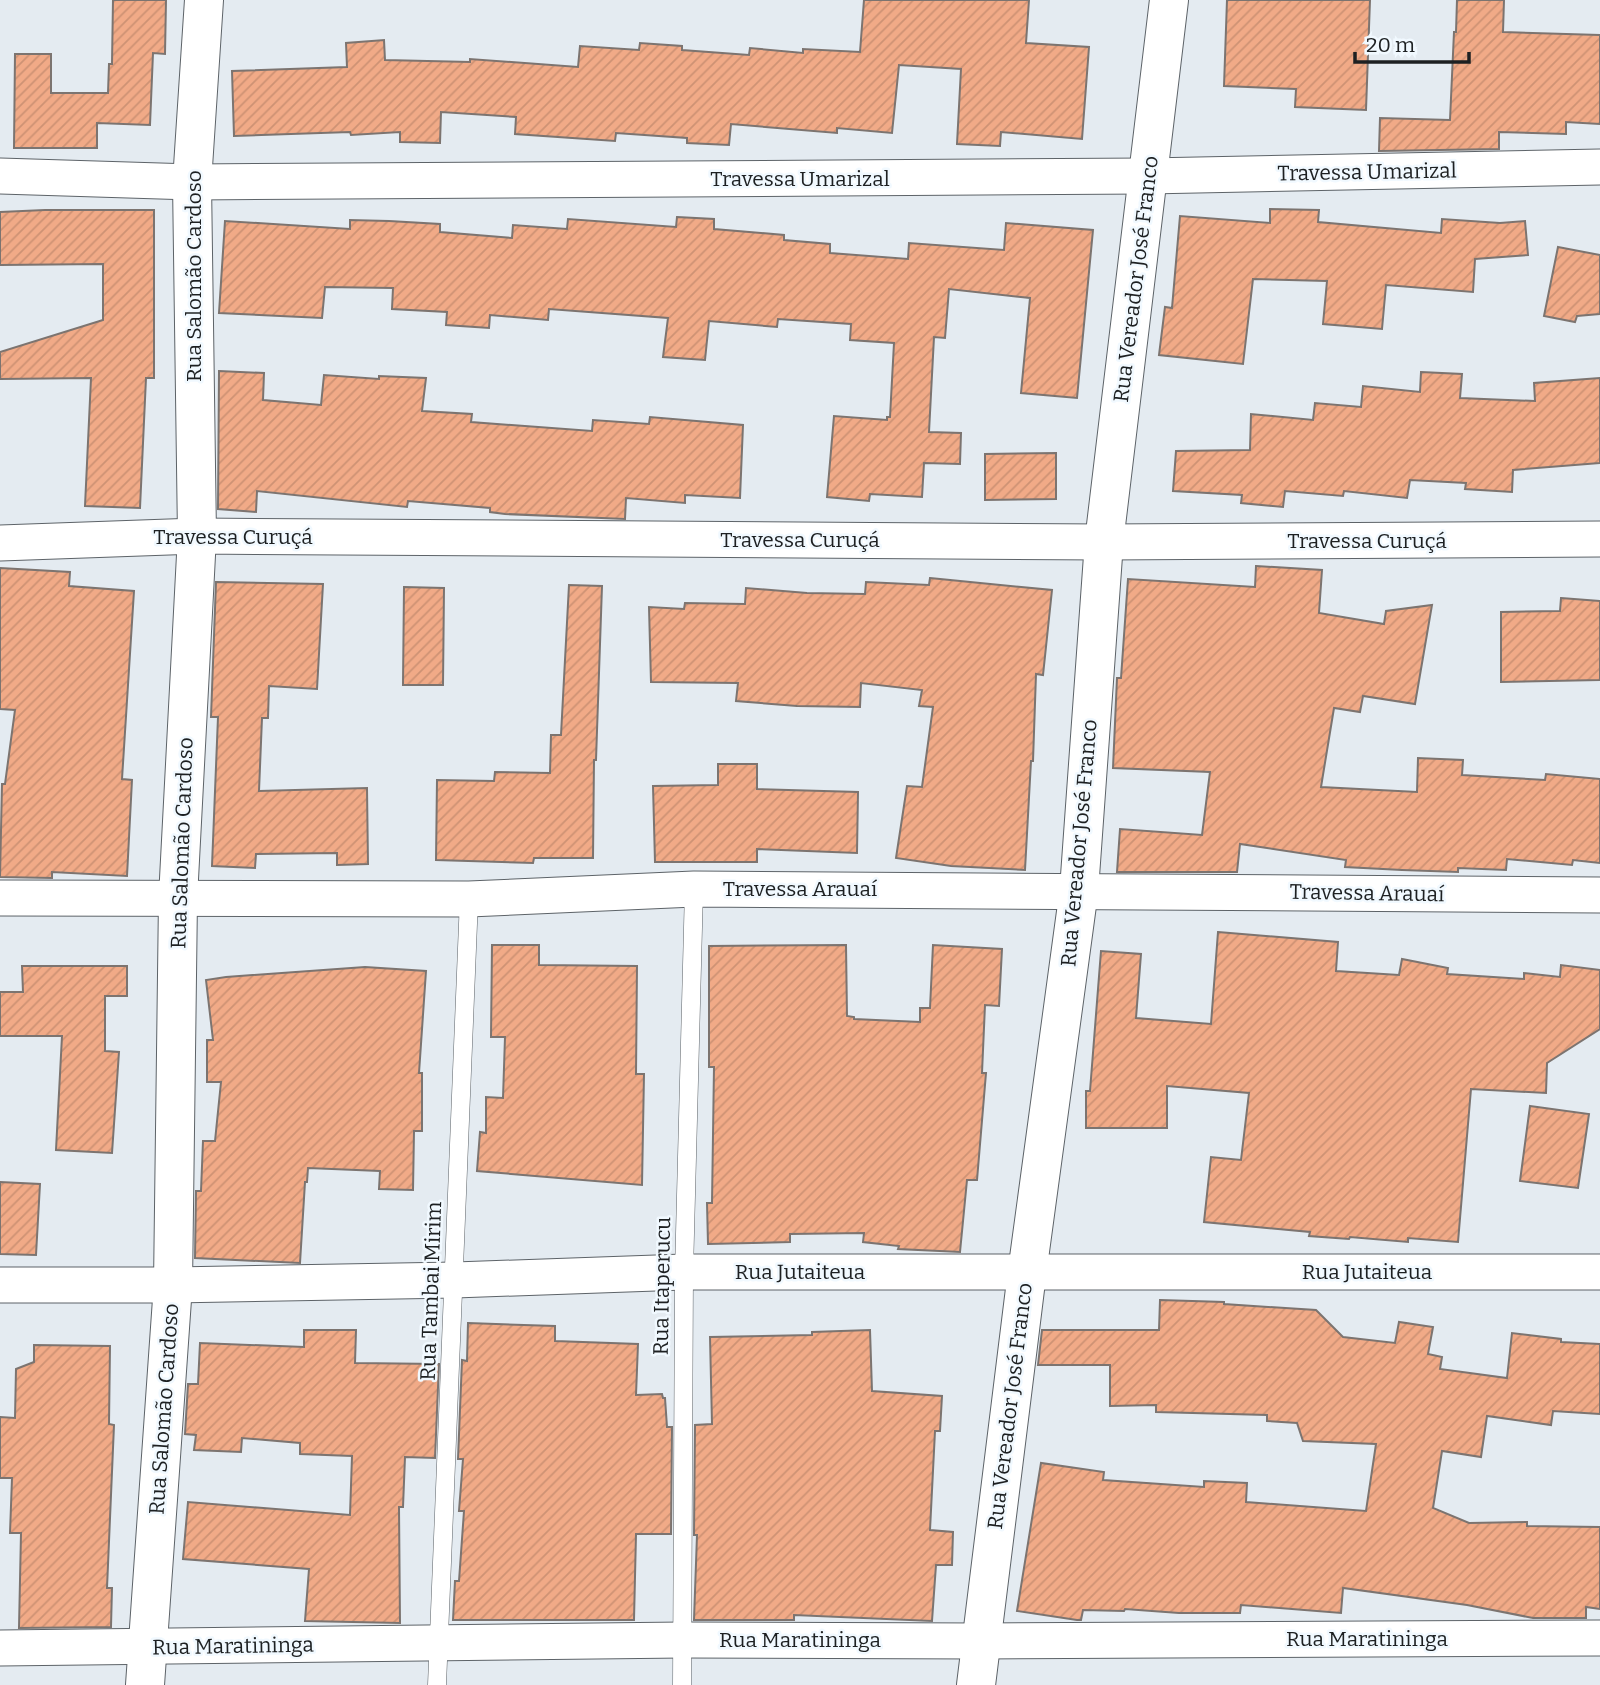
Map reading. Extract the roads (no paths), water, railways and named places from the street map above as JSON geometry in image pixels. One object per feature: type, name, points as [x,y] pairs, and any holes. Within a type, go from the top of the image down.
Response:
[{"type":"street","name":"Rua Salomão Cardoso","points":[[145,1685],[173,1285],[178,898],[197,536],[192,182],[204,0]]},
{"type":"street","name":"Rua Vereador José Franco","points":[[976,1685],[1027,1273],[1079,890],[1104,542],[1169,0]]},
{"type":"street","name":"Travessa Umarizal","points":[[0,176],[192,182],[1148,176],[1600,167]]},
{"type":"street","name":"Travessa Curuçá","points":[[0,543],[197,536],[1104,542],[1600,539]]},
{"type":"street","name":"Travessa Arauaí","points":[[0,898],[469,900],[694,889],[1600,895]]},
{"type":"street","name":"Rua Jutaiteua","points":[[0,1285],[455,1280],[684,1272],[1600,1272]]},
{"type":"street","name":"Rua Maratininga","points":[[0,1648],[683,1640],[1600,1638]]},
{"type":"lane","name":"Rua Itaperucu","points":[[682,1685],[684,1272],[694,889]]},
{"type":"lane","name":"Rua Tambai Mirim","points":[[436,1685],[469,900]]}]
